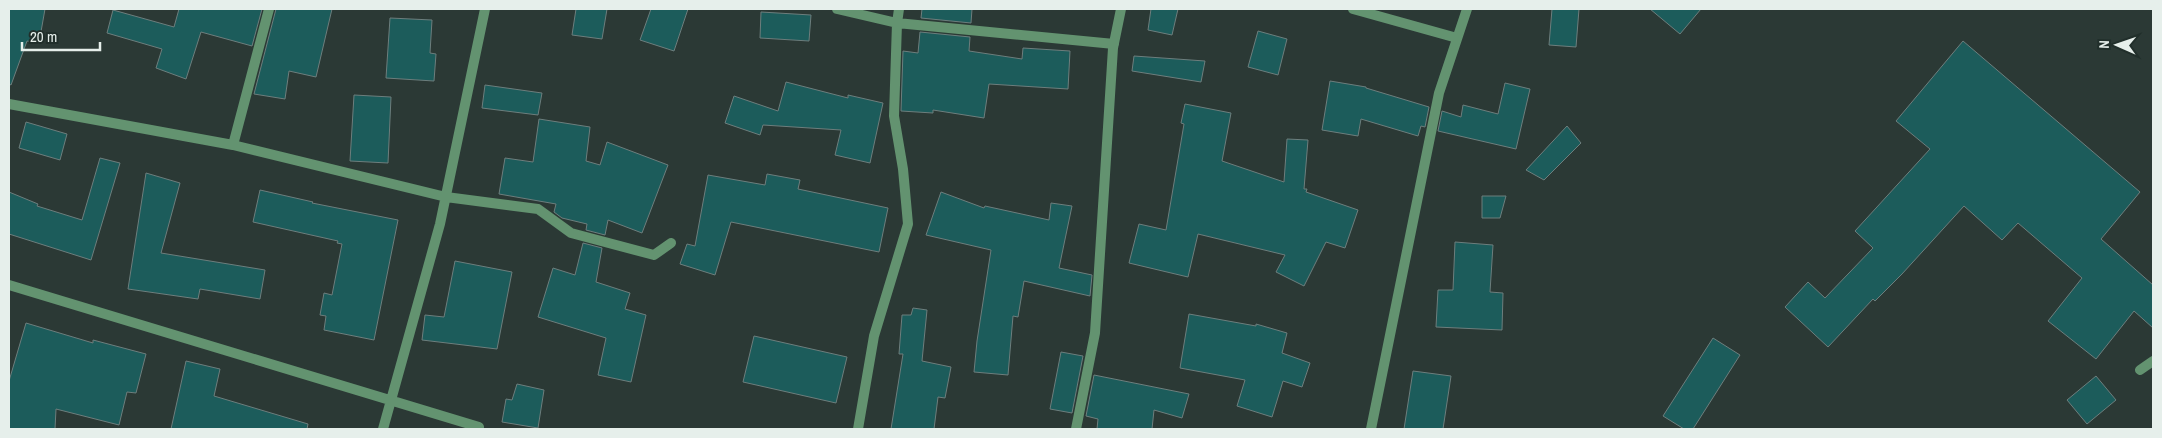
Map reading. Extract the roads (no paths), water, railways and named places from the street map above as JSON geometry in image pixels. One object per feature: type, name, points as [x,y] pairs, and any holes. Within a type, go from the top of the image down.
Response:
[{"type":"street","points":[[233,145],[269,9]]},
{"type":"street","points":[[383,429],[440,224],[485,9]]},
{"type":"street","points":[[837,9],[896,22],[1114,44]]},
{"type":"street","points":[[858,429],[874,336],[908,224],[903,169],[894,116],[896,22],[899,9]]},
{"type":"street","points":[[1076,429],[1095,333],[1114,44],[1121,9]]},
{"type":"street","points":[[1353,9],[1458,38]]},
{"type":"street","points":[[1371,429],[1439,93],[1467,9]]},
{"type":"street","points":[[9,104],[233,145],[446,197],[538,209],[571,233],[654,255],[670,243]]},
{"type":"street","points":[[9,284],[480,427]]},
{"type":"street","points":[[2140,370],[2153,361]]}]
